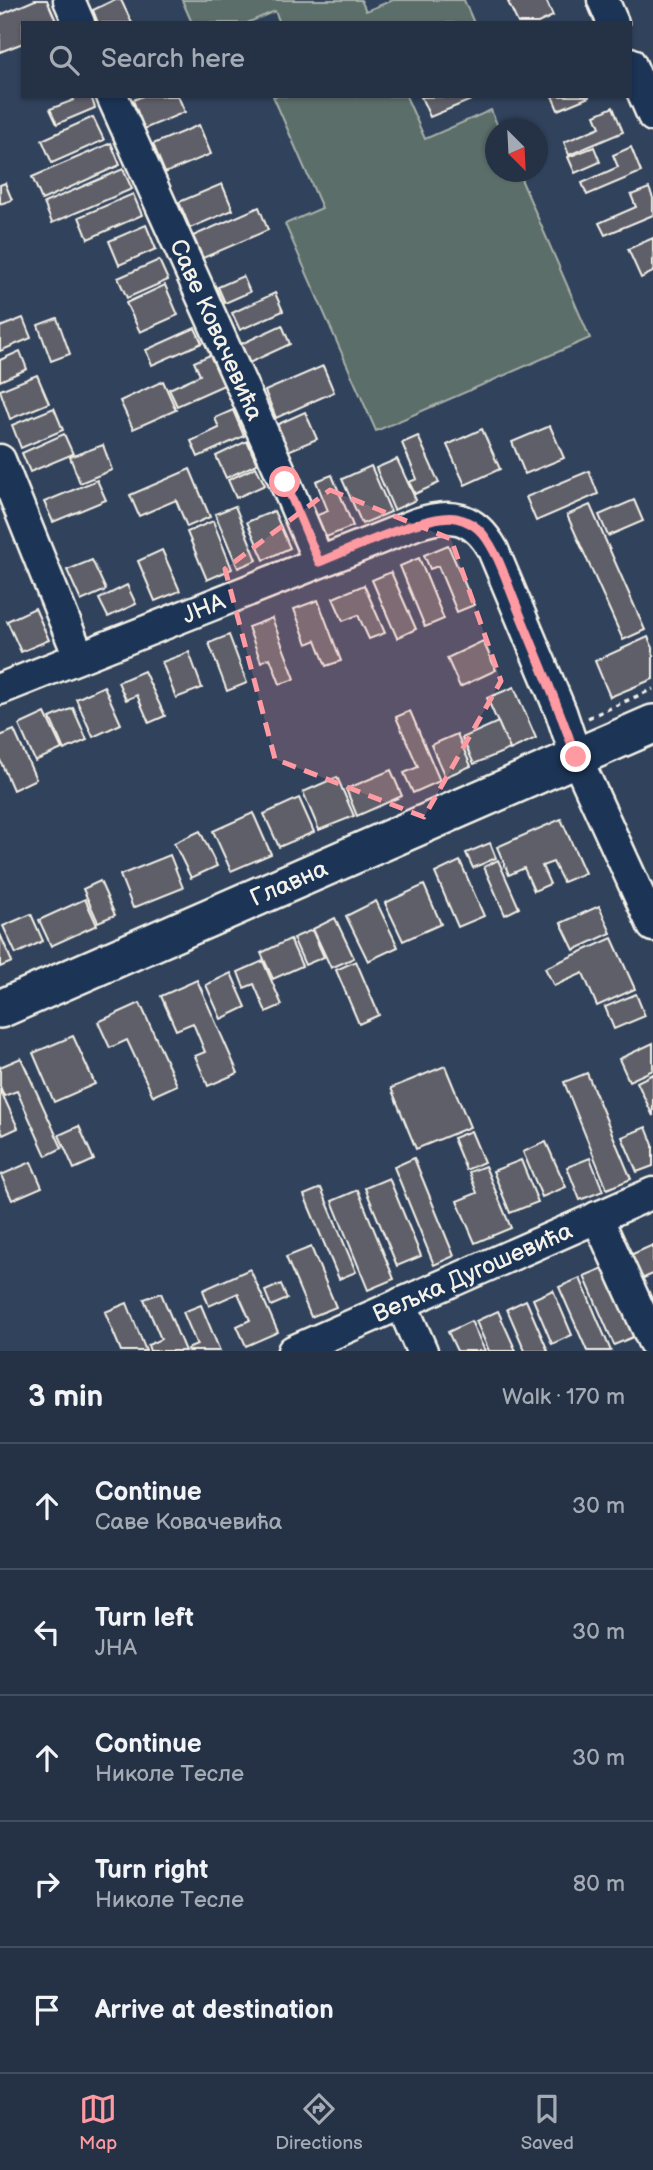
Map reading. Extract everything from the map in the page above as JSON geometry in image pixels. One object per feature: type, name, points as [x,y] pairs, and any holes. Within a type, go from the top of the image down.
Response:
[{"type":"main road","name":"Главна","points":[[0,1009],[571,742],[653,724]]},
{"type":"street","points":[[69,0],[78,21]]},
{"type":"street","points":[[603,0],[612,21]]},
{"type":"street","points":[[632,68],[653,116]]},
{"type":"street","name":"Саве Ковачевића","points":[[113,98],[319,562]]},
{"type":"street","points":[[0,460],[79,657]]},
{"type":"street","name":"ЈНА","points":[[0,689],[428,520],[446,517],[467,522],[482,533],[498,563],[571,742],[653,926]]},
{"type":"street","name":"Вељка Дугошевића","points":[[293,1351],[653,1193]]},
{"type":"street","points":[[597,1217],[653,1341]]},
{"type":"street","points":[[401,1303],[422,1351]]},
{"type":"path","points":[[571,742],[653,689]]},
{"type":"highlighted area","points":[[330,490],[451,539],[501,681],[424,817],[275,759],[225,569]]},
{"type":"shaded area","points":[[182,0],[361,0],[366,11],[393,0],[464,0],[473,21],[279,21],[275,11],[252,21],[191,21]]},
{"type":"shaded area","points":[[274,98],[407,98],[425,139],[491,110],[495,119],[485,119],[485,182],[522,182],[590,338],[376,431],[285,224],[322,208]]},
{"type":"building","points":[[35,0],[47,0],[56,21],[21,21],[21,44],[0,52],[0,15]]},
{"type":"building","points":[[114,0],[121,0],[131,21],[97,21],[93,10]]},
{"type":"building","points":[[546,0],[553,16],[542,21],[517,21],[508,2]]},
{"type":"building","points":[[73,98],[92,98],[95,108],[57,124],[50,109],[74,100]]},
{"type":"building","points":[[179,98],[185,112],[144,129],[133,100]]},
{"type":"building","points":[[421,98],[471,100],[430,117]]},
{"type":"building","points":[[553,98],[587,98],[558,110]]},
{"type":"building","points":[[613,107],[623,132],[569,155],[564,142],[600,127],[595,115]]},
{"type":"building","points":[[93,117],[104,140],[52,163],[42,140]]},
{"type":"building","points":[[199,125],[211,154],[165,173],[153,144]]},
{"type":"building","points":[[111,143],[120,165],[42,200],[32,177]]},
{"type":"building","points":[[594,147],[600,162],[575,173],[568,157]]},
{"type":"building","points":[[631,147],[641,172],[587,195],[582,183],[618,167],[613,155]]},
{"type":"building","points":[[123,169],[132,189],[52,223],[44,203]]},
{"type":"building","points":[[5,183],[12,200],[0,204],[0,185]]},
{"type":"building","points":[[222,184],[233,210],[190,228],[179,202]]},
{"type":"building","points":[[649,188],[653,198],[653,215],[605,235],[599,223],[636,207],[631,195]]},
{"type":"building","points":[[133,194],[142,215],[88,239],[79,217]]},
{"type":"building","points":[[259,207],[268,230],[203,258],[193,236]]},
{"type":"building","points":[[146,225],[156,249],[119,265],[109,241]]},
{"type":"building","points":[[653,238],[653,272],[641,278],[628,249]]},
{"type":"building","points":[[159,260],[168,280],[127,298],[118,278]]},
{"type":"building","points":[[243,276],[250,292],[225,303],[218,287]]},
{"type":"building","points":[[165,285],[178,315],[140,332],[126,303]]},
{"type":"building","points":[[275,293],[283,311],[240,330],[232,313]]},
{"type":"building","points":[[23,318],[31,338],[0,351],[0,327]]},
{"type":"building","points":[[57,318],[70,354],[51,361],[38,325]]},
{"type":"building","points":[[282,325],[290,344],[249,363],[241,344]]},
{"type":"building","points":[[195,328],[202,343],[152,365],[146,350]]},
{"type":"building","points":[[20,351],[27,369],[0,381],[0,360]]},
{"type":"building","points":[[210,355],[224,385],[177,406],[169,389],[200,375],[194,362]]},
{"type":"building","points":[[323,366],[334,392],[276,418],[265,391]]},
{"type":"building","points":[[37,375],[49,403],[10,419],[0,390]]},
{"type":"building","points":[[163,381],[176,410],[133,429],[120,401]]},
{"type":"building","points":[[54,408],[63,430],[21,448],[12,425]]},
{"type":"building","points":[[233,410],[244,436],[198,457],[191,441],[219,428],[215,418]]},
{"type":"building","points":[[305,412],[317,439],[288,451],[276,425]]},
{"type":"building","points":[[550,426],[564,458],[525,474],[512,442]]},
{"type":"building","points":[[482,429],[500,469],[465,485],[447,445]]},
{"type":"building","points":[[64,434],[73,454],[30,472],[22,453]]},
{"type":"building","points":[[418,436],[439,483],[415,494],[409,482],[417,479],[402,443]]},
{"type":"building","points":[[247,441],[257,464],[226,478],[216,456]]},
{"type":"building","points":[[103,445],[112,470],[80,483],[70,457]]},
{"type":"building","points":[[397,459],[416,500],[394,510],[376,468]]},
{"type":"building","points":[[371,466],[391,512],[362,524],[342,479]]},
{"type":"building","points":[[256,467],[265,485],[236,498],[228,480]]},
{"type":"building","points":[[190,469],[210,517],[187,527],[176,500],[139,516],[130,495]]},
{"type":"building","points":[[589,471],[598,494],[536,521],[526,497]]},
{"type":"building","points":[[332,475],[353,526],[324,538],[315,516],[328,511],[316,481]]},
{"type":"building","points":[[97,480],[106,500],[53,522],[44,502]]},
{"type":"building","points":[[634,500],[643,521],[608,536],[599,515]]},
{"type":"building","points":[[590,505],[645,630],[623,640],[567,515]]},
{"type":"building","points":[[235,506],[257,560],[238,568],[215,514]]},
{"type":"building","points":[[274,511],[290,548],[264,560],[247,522]]},
{"type":"building","points":[[213,521],[232,569],[207,580],[187,532]]},
{"type":"building","points":[[448,545],[474,605],[457,612],[438,566],[430,569],[424,555]]},
{"type":"building","points":[[162,550],[180,591],[155,601],[138,561]]},
{"type":"building","points":[[419,558],[444,619],[425,627],[400,566]]},
{"type":"building","points":[[92,560],[106,590],[81,601],[67,570]]},
{"type":"building","points":[[391,572],[416,629],[397,638],[372,580]]},
{"type":"building","points":[[127,585],[136,604],[108,617],[99,599]]},
{"type":"building","points":[[364,585],[385,633],[369,639],[358,615],[343,621],[333,598]]},
{"type":"building","points":[[318,600],[341,661],[326,666],[316,640],[307,644],[294,609]]},
{"type":"building","points":[[35,608],[49,640],[21,652],[7,621]]},
{"type":"building","points":[[272,618],[295,679],[280,684],[270,658],[261,662],[248,627]]},
{"type":"building","points":[[229,635],[247,683],[227,691],[209,643]]},
{"type":"building","points":[[648,637],[653,648],[653,679],[610,697],[595,661]]},
{"type":"building","points":[[483,641],[496,670],[460,687],[447,658]]},
{"type":"building","points":[[189,652],[202,688],[176,698],[162,662]]},
{"type":"building","points":[[144,671],[165,716],[149,723],[137,695],[126,700],[118,682]]},
{"type":"building","points":[[104,686],[121,724],[93,737],[76,699]]},
{"type":"building","points":[[514,687],[536,738],[510,750],[487,698]]},
{"type":"building","points":[[73,708],[87,740],[64,750],[50,718]]},
{"type":"building","points":[[410,711],[440,781],[413,793],[404,773],[418,767],[396,717]]},
{"type":"building","points":[[45,713],[62,749],[35,761],[19,725]]},
{"type":"building","points":[[498,722],[510,749],[474,764],[462,738]]},
{"type":"building","points":[[14,730],[36,779],[13,790],[0,760],[0,736]]},
{"type":"building","points":[[457,734],[471,766],[445,777],[431,745]]},
{"type":"building","points":[[391,770],[402,796],[357,816],[346,789]]},
{"type":"building","points":[[337,777],[354,816],[319,830],[303,792]]},
{"type":"building","points":[[299,798],[314,832],[279,847],[264,814]]},
{"type":"building","points":[[253,813],[271,854],[231,871],[213,831]]},
{"type":"building","points":[[561,819],[585,873],[563,882],[553,862],[542,866],[550,884],[534,891],[524,868],[509,875],[497,847]]},
{"type":"building","points":[[200,831],[217,866],[191,878],[174,843]]},
{"type":"building","points":[[490,843],[496,858],[473,868],[466,853]]},
{"type":"building","points":[[170,855],[183,888],[133,908],[120,875]]},
{"type":"building","points":[[498,860],[519,908],[505,915],[484,867]]},
{"type":"building","points":[[460,861],[484,916],[458,927],[435,873]]},
{"type":"building","points":[[100,881],[115,915],[98,922],[83,889]]},
{"type":"building","points":[[424,885],[441,924],[403,941],[385,903]]},
{"type":"building","points":[[85,899],[97,925],[51,946],[39,920]]},
{"type":"building","points":[[376,901],[398,947],[368,961],[346,916]]},
{"type":"building","points":[[599,906],[611,933],[574,950],[561,923]]},
{"type":"building","points":[[31,914],[43,941],[16,954],[3,926]]},
{"type":"building","points":[[335,918],[354,958],[331,968],[313,929]]},
{"type":"building","points":[[312,930],[324,957],[305,965],[293,938]]},
{"type":"building","points":[[0,934],[12,962],[0,967]]},
{"type":"building","points":[[612,938],[635,989],[597,1006],[583,973],[554,986],[545,968]]},
{"type":"building","points":[[290,939],[302,966],[273,979],[261,953]]},
{"type":"building","points":[[263,961],[282,1005],[266,1012],[254,984],[244,988],[238,972]]},
{"type":"building","points":[[356,961],[379,1015],[359,1024],[336,970]]},
{"type":"building","points":[[231,973],[246,1007],[221,1019],[206,985]]},
{"type":"building","points":[[197,980],[238,1073],[208,1086],[195,1056],[205,1052],[193,1023],[176,1030],[161,996]]},
{"type":"building","points":[[636,994],[645,1016],[614,1029],[605,1007]]},
{"type":"building","points":[[140,1003],[177,1085],[153,1096],[127,1040],[110,1048],[98,1022]]},
{"type":"building","points":[[73,1036],[95,1084],[54,1102],[33,1053]]},
{"type":"building","points":[[653,1043],[653,1070],[629,1081],[619,1059]]},
{"type":"building","points":[[21,1058],[62,1148],[46,1156],[17,1091],[4,1096],[0,1086],[0,1067]]},
{"type":"building","points":[[445,1066],[470,1127],[416,1149],[391,1088]]},
{"type":"building","points":[[587,1073],[631,1179],[607,1189],[564,1082]]},
{"type":"building","points":[[653,1074],[653,1116],[637,1082]]},
{"type":"building","points":[[0,1089],[18,1128],[3,1135],[0,1128]]},
{"type":"building","points":[[79,1126],[94,1160],[74,1169],[59,1135]]},
{"type":"building","points":[[646,1127],[653,1145],[653,1166],[637,1172],[622,1137]]},
{"type":"building","points":[[471,1131],[484,1162],[466,1170],[453,1138]]},
{"type":"building","points":[[546,1142],[566,1187],[542,1197],[523,1152]]},
{"type":"building","points":[[414,1158],[454,1256],[434,1265],[394,1167]]},
{"type":"building","points":[[590,1158],[603,1191],[580,1200],[567,1167]]},
{"type":"building","points":[[521,1160],[538,1202],[510,1213],[493,1171]]},
{"type":"building","points":[[31,1162],[42,1187],[12,1200],[1,1175]]},
{"type":"building","points":[[485,1166],[511,1228],[475,1243],[457,1201],[477,1193],[469,1172]]},
{"type":"building","points":[[389,1178],[421,1256],[397,1266],[365,1188]]},
{"type":"building","points":[[321,1188],[356,1272],[339,1279],[304,1195]]},
{"type":"building","points":[[358,1190],[394,1279],[368,1290],[332,1201]]},
{"type":"building","points":[[653,1245],[653,1274],[639,1280],[628,1256]]},
{"type":"building","points":[[311,1247],[336,1307],[311,1317],[286,1257]]},
{"type":"building","points":[[608,1266],[638,1335],[614,1345],[584,1276]]},
{"type":"building","points":[[250,1269],[278,1332],[246,1346],[237,1326],[250,1320],[238,1293],[209,1306],[203,1290]]},
{"type":"building","points":[[580,1278],[611,1351],[587,1351],[559,1287]]},
{"type":"building","points":[[281,1284],[287,1299],[271,1306],[265,1291]]},
{"type":"building","points":[[553,1290],[572,1335],[552,1344],[533,1299]]},
{"type":"building","points":[[161,1293],[185,1351],[150,1351],[148,1345],[161,1339],[144,1299]]},
{"type":"building","points":[[526,1300],[548,1351],[525,1351],[507,1309]]},
{"type":"building","points":[[127,1303],[146,1351],[121,1351],[105,1312]]},
{"type":"building","points":[[201,1305],[220,1351],[187,1349],[197,1345],[183,1312]]},
{"type":"building","points":[[498,1311],[516,1351],[489,1351],[476,1321]]},
{"type":"building","points":[[471,1321],[485,1351],[457,1351],[448,1332]]},
{"type":"route","points":[[285,482],[319,562],[416,524],[439,518],[456,518],[482,533],[493,550],[561,712],[576,757]]}]
